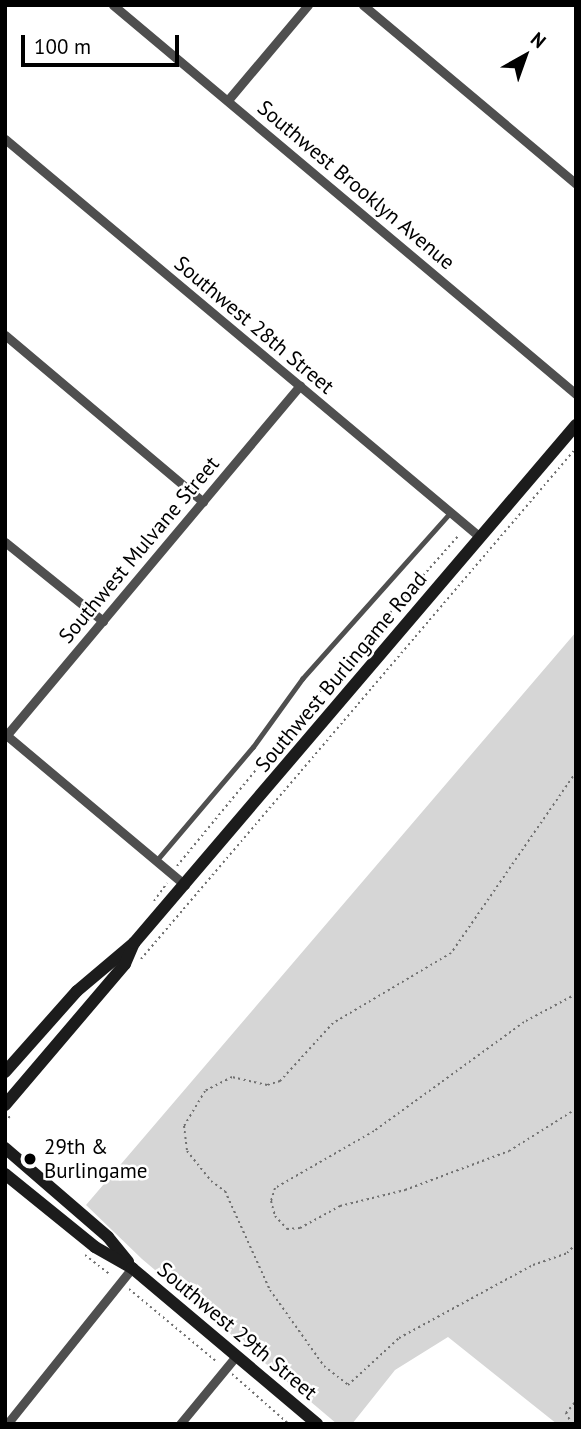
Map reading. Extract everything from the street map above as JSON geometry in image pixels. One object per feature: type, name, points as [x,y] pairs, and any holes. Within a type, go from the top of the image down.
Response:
[{"type":"main road","name":"Southwest Burlingame Road","points":[[5,1072],[69,998],[134,943],[576,425]]},
{"type":"main road","name":"Southwest Burlingame Road","points":[[10,1108],[125,964],[134,943]]},
{"type":"main road","name":"Southwest 29th Street","points":[[5,1148],[108,1237],[132,1268]]},
{"type":"main road","name":"Southwest 29th Street","points":[[5,1174],[95,1247],[132,1268],[314,1423]]},
{"type":"street","name":"Southwest Brooklyn Avenue","points":[[113,5],[576,394]]},
{"type":"street","points":[[228,100],[308,5]]},
{"type":"street","points":[[363,5],[576,184]]},
{"type":"street","name":"Southwest 28th Street","points":[[5,139],[480,537]]},
{"type":"street","points":[[5,335],[204,502]]},
{"type":"street","name":"Southwest Mulvane Street","points":[[6,736],[300,386]]},
{"type":"street","points":[[5,542],[103,621]]},
{"type":"street","points":[[6,736],[185,885]]},
{"type":"street","points":[[7,1424],[132,1268]]},
{"type":"street","points":[[180,1424],[236,1356]]},
{"type":"lane","points":[[157,860],[253,747],[302,678],[450,512]]},
{"type":"path","points":[[134,968],[576,448]]},
{"type":"path","points":[[145,911],[321,691],[459,535]]},
{"type":"path","points":[[576,772],[451,953],[333,1023],[280,1081],[267,1085],[232,1077],[205,1091],[184,1126],[187,1151],[211,1181],[225,1191],[270,1290],[324,1366],[348,1385],[399,1338],[533,1265],[568,1252],[576,1244]]},
{"type":"path","points":[[576,993],[524,1022],[374,1130],[275,1188],[271,1200],[275,1216],[287,1228],[300,1228],[340,1206],[405,1190],[509,1151],[576,1109]]},
{"type":"path","points":[[5,1122],[10,1108]]},
{"type":"path","points":[[77,1248],[289,1424]]},
{"type":"path","points":[[572,1424],[566,1413],[576,1401]]},
{"type":"shaded area","points":[[576,632],[576,1424],[557,1424],[448,1337],[395,1370],[352,1424],[337,1424],[142,1259],[86,1205]]},
{"type":"place","name":"29th & Burlingame","points":[[30,1159]]}]
